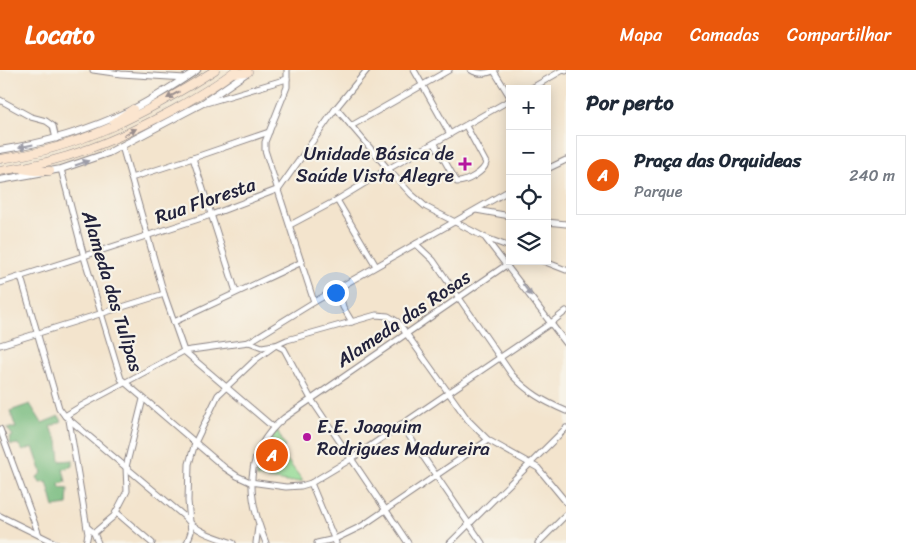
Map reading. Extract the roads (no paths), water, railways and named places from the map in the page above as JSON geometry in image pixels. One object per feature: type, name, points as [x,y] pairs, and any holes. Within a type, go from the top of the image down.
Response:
[{"type":"main road","points":[[1,159],[44,151],[102,132],[153,107],[215,70]]},
{"type":"main road","points":[[3,170],[62,158],[106,144],[194,98],[234,72],[249,71]]},
{"type":"main road","points":[[102,132],[133,109]]},
{"type":"main road","points":[[18,168],[16,163],[24,156]]},
{"type":"main road","points":[[1,159],[8,165],[3,170]]},
{"type":"main road","points":[[18,168],[50,171]]},
{"type":"street","points":[[93,70],[120,74],[185,78]]},
{"type":"street","points":[[0,150],[56,139],[89,128],[133,109],[196,70]]},
{"type":"street","points":[[287,70],[286,87],[265,142],[314,302]]},
{"type":"street","name":"Rua Floresta","points":[[0,284],[210,215],[279,189],[336,108],[367,70]]},
{"type":"street","points":[[414,70],[450,134]]},
{"type":"street","points":[[351,126],[449,70]]},
{"type":"street","points":[[471,70],[480,74],[495,70],[506,91]]},
{"type":"street","points":[[537,85],[564,70]]},
{"type":"street","points":[[0,180],[60,169],[108,153],[203,103],[249,71]]},
{"type":"street","points":[[203,103],[287,79]]},
{"type":"street","points":[[0,100],[31,117],[46,121],[53,126],[56,139]]},
{"type":"street","points":[[290,225],[337,200],[506,101]]},
{"type":"street","points":[[336,108],[388,169],[426,207],[486,238],[506,245]]},
{"type":"street","points":[[434,144],[455,179],[458,182],[462,182],[483,170],[486,166],[466,126]]},
{"type":"street","points":[[130,178],[269,132]]},
{"type":"street","points":[[122,146],[164,294],[184,351],[273,427],[258,452],[250,482],[252,500],[265,543],[257,543],[258,524]]},
{"type":"street","points":[[193,158],[236,292]]},
{"type":"street","points":[[551,165],[566,160]]},
{"type":"street","name":"Alameda das Tulipas","points":[[60,169],[121,379],[195,443],[237,476],[250,482]]},
{"type":"street","points":[[67,418],[124,382],[184,351],[249,342],[338,288],[506,192]]},
{"type":"street","points":[[337,200],[376,266]]},
{"type":"street","points":[[475,210],[506,215]]},
{"type":"street","points":[[551,222],[566,224]]},
{"type":"street","points":[[486,238],[506,259]]},
{"type":"street","points":[[495,249],[500,242]]},
{"type":"street","points":[[416,244],[433,260],[512,375],[527,391],[546,403],[566,411]]},
{"type":"street","points":[[174,322],[302,262]]},
{"type":"street","points":[[551,264],[566,270]]},
{"type":"street","name":"Alameda das Rosas","points":[[273,427],[507,265]]},
{"type":"street","points":[[511,265],[566,343]]},
{"type":"street","points":[[21,278],[59,408],[67,418],[185,517],[192,526],[233,543]]},
{"type":"street","points":[[338,288],[342,307],[352,322]]},
{"type":"street","points":[[0,346],[164,294]]},
{"type":"street","points":[[250,482],[286,487],[311,483],[351,459],[499,357],[552,323],[566,311]]},
{"type":"street","points":[[187,543],[192,532],[188,501],[190,464],[195,443],[218,395],[225,386],[276,345],[287,340],[376,315],[388,316],[398,322],[468,420],[488,440],[538,468],[566,502]]},
{"type":"street","points":[[249,342],[262,346],[276,345],[284,350],[311,399],[408,543]]},
{"type":"street","points":[[94,533],[116,512],[127,491],[126,467],[143,398]]},
{"type":"street","points":[[67,418],[87,527],[86,543]]},
{"type":"street","points":[[401,424],[482,543]]},
{"type":"street","points":[[450,543],[566,428]]},
{"type":"street","points":[[0,429],[39,535]]},
{"type":"street","points":[[317,543],[335,541],[362,526],[488,440]]},
{"type":"street","points":[[311,483],[335,541]]},
{"type":"street","points":[[116,512],[152,543]]},
{"type":"street","points":[[540,543],[566,515]]},
{"type":"street","points":[[0,516],[55,543]]},
{"type":"street","points":[[87,527],[94,533],[98,543]]},
{"type":"place","name":"Unidade Básica de Saúde Vista Alegre","points":[[465,164]]},
{"type":"place","name":"E.E. Joaquim Rodrigues Madureira","points":[[307,437]]},
{"type":"place","name":"Praça das Orquideas","points":[[272,455]]}]
